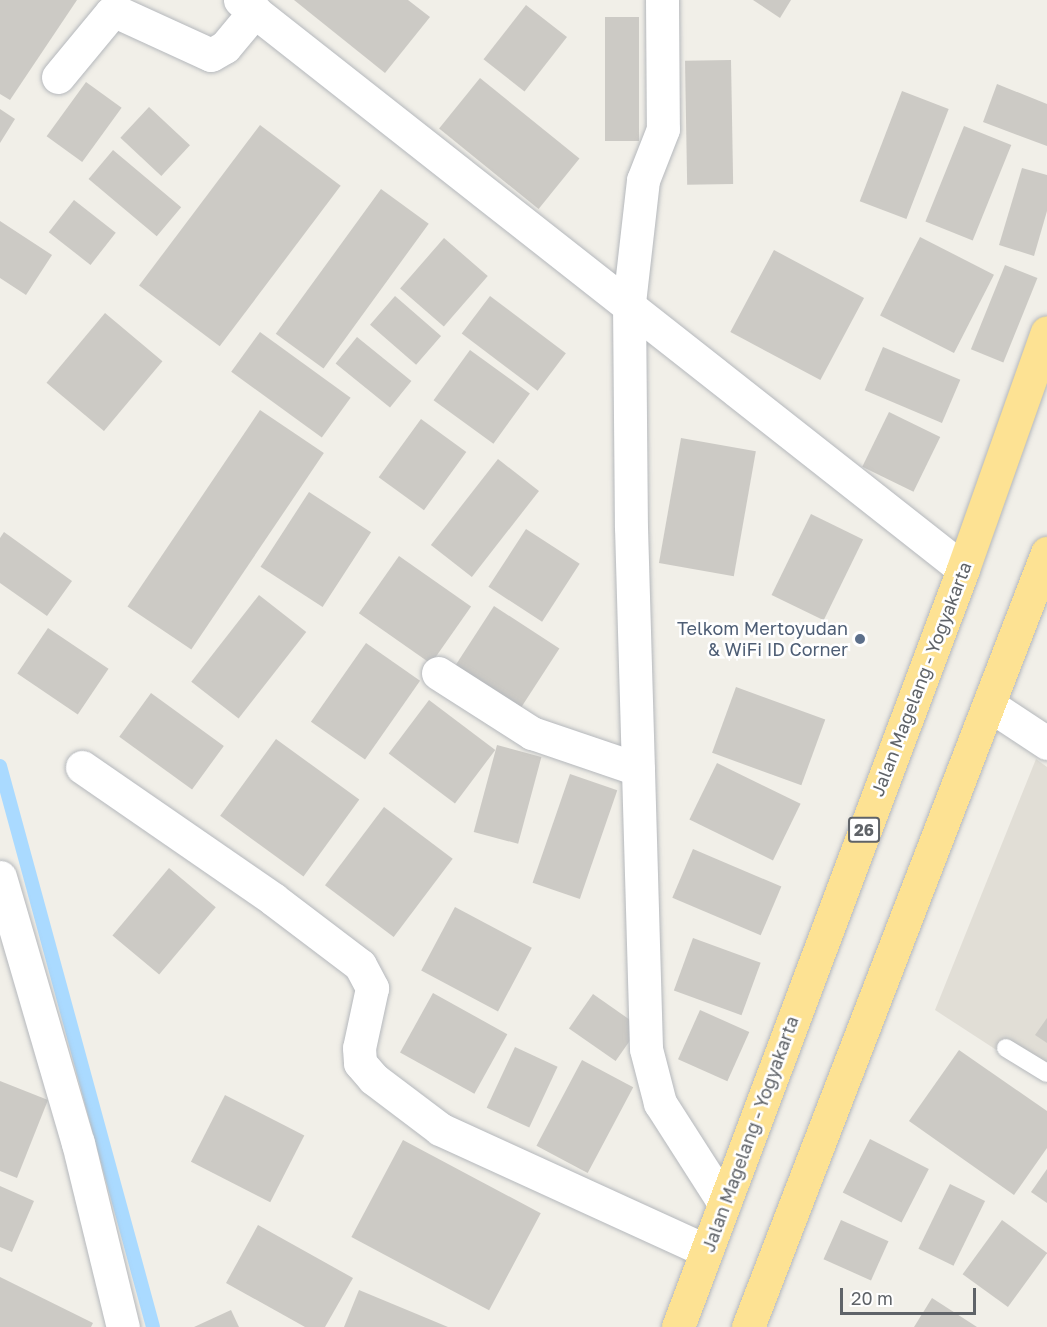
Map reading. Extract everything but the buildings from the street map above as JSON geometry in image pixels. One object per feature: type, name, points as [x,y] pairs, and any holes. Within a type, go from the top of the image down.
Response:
[{"type":"highway","name":"Jalan Magelang - Yogyakarta","points":[[678,1327],[963,568],[1047,332]]},
{"type":"highway","points":[[748,1327],[991,706],[1047,553]]},
{"type":"street","points":[[662,0],[663,129],[643,180],[629,303],[646,1049],[660,1103],[724,1203]]},
{"type":"street","points":[[58,77],[111,13],[117,12],[211,55],[225,47],[247,5],[629,303],[963,568]]},
{"type":"street","points":[[438,673],[532,733],[638,769]]},
{"type":"street","points":[[991,706],[1047,742]]},
{"type":"street","points":[[82,767],[273,899],[360,965],[372,988],[359,1048],[360,1063],[374,1079],[440,1128],[706,1251]]},
{"type":"street","points":[[0,877],[78,1143],[123,1327]]},
{"type":"lane","points":[[1006,1048],[1047,1073]]},
{"type":"shaded area","points":[[1036,759],[1047,767],[1047,1083],[935,1010]]},
{"type":"waterway","points":[[0,766],[153,1327]]},
{"type":"place","name":"Telkom Mertoyudan & WiFi ID Corner","points":[[860,639]]}]
